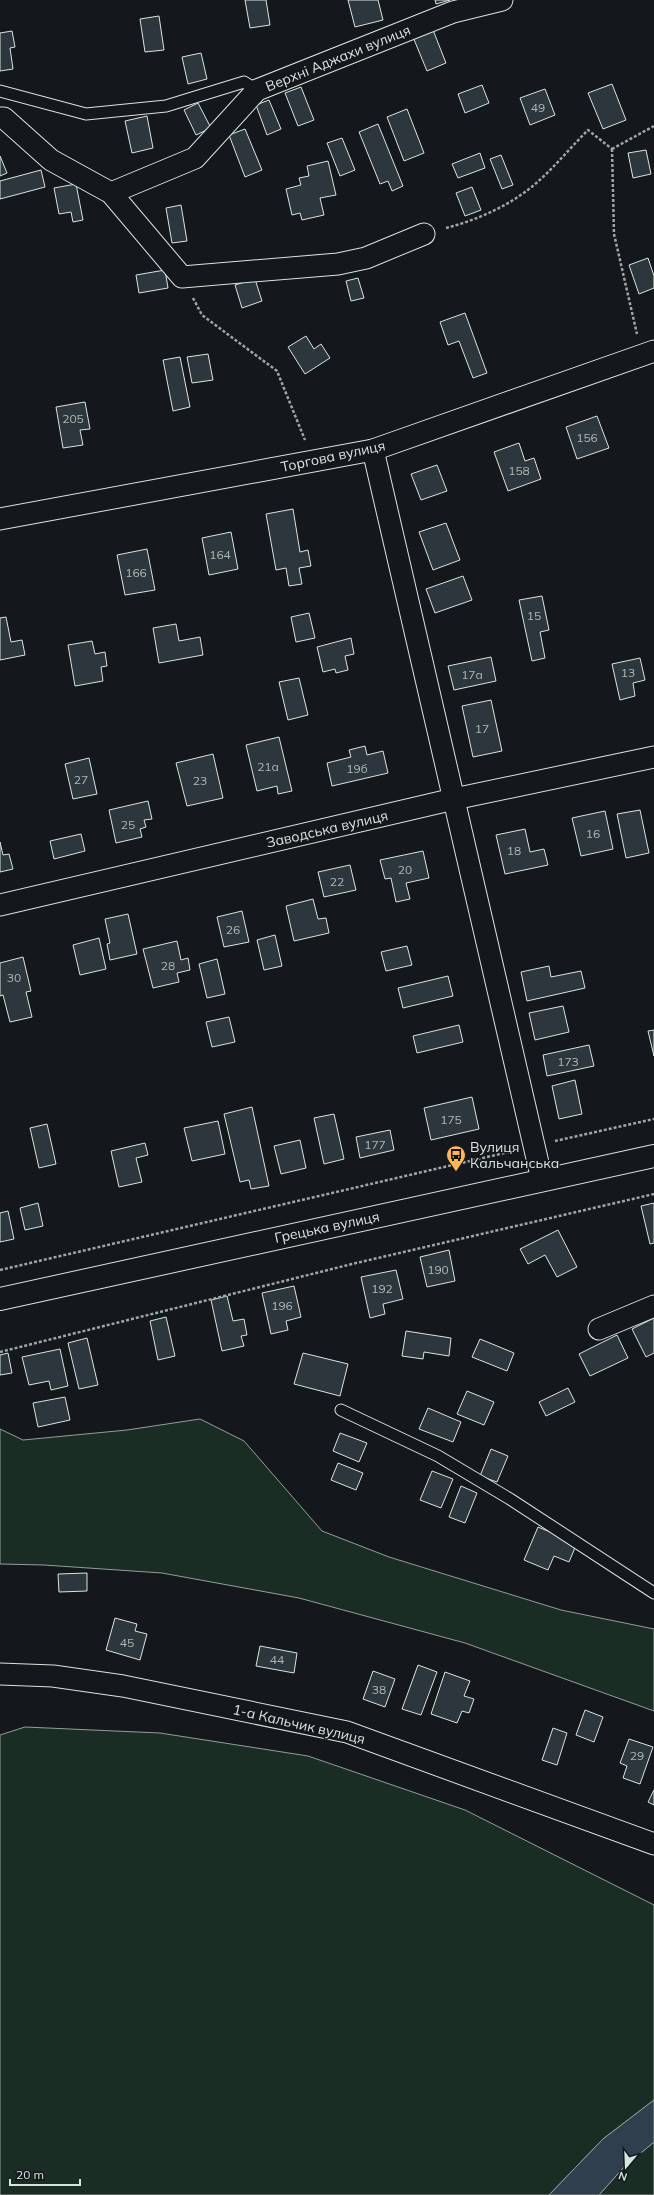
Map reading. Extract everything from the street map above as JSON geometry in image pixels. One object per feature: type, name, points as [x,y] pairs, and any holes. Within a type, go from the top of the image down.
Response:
[{"type":"street","name":"Верхні Аджахи вулиця","points":[[111,193],[195,158],[257,90],[453,12],[502,0]]},
{"type":"street","points":[[0,118],[4,118],[52,160],[111,193],[182,277],[338,264],[366,258],[424,234]]},
{"type":"street","name":"Торгова вулиця","points":[[0,519],[373,450],[648,353]]},
{"type":"street","points":[[373,450],[542,1180]]},
{"type":"street","name":"Заводська вулиця","points":[[0,905],[454,799],[654,757]]},
{"type":"street","name":"Грецька вулиця","points":[[0,1299],[654,1156]]},
{"type":"street","points":[[599,1330],[654,1306]]},
{"type":"street","name":"1-а Кальчик вулиця","points":[[0,1674],[53,1676],[123,1686],[347,1732],[654,1844]]},
{"type":"lane","points":[[0,91],[86,114],[166,106],[244,82],[257,90]]},
{"type":"lane","points":[[342,1410],[438,1456],[510,1499],[654,1593]]},
{"type":"path","points":[[612,149],[654,126]]},
{"type":"path","points":[[424,234],[470,222],[534,186],[588,130],[612,149]]},
{"type":"path","points":[[612,149],[614,234],[648,353]]},
{"type":"path","points":[[182,277],[202,315],[277,370],[314,461]]},
{"type":"path","points":[[0,1270],[654,1119]]},
{"type":"path","points":[[0,1352],[352,1264],[654,1194]]},
{"type":"green space","points":[[200,1419],[244,1441],[322,1531],[389,1557],[561,1610],[654,1629],[654,1711],[465,1643],[299,1598],[162,1573],[44,1565],[0,1564],[0,1429],[23,1440],[127,1430]]},
{"type":"green space","points":[[25,1727],[160,1733],[308,1756],[465,1810],[654,1905],[654,2100],[603,2139],[549,2195],[0,2195],[0,1735]]},
{"type":"green space","points":[[654,2142],[654,2195],[599,2195],[624,2167]]},
{"type":"water","points":[[654,2100],[654,2142],[624,2167],[599,2195],[549,2195],[603,2139]]},
{"type":"building","points":[[245,0],[266,0],[270,25],[250,28]]},
{"type":"building","points":[[348,0],[378,0],[383,20],[355,27]]},
{"type":"building","points":[[435,0],[450,0],[436,4]]},
{"type":"building","points":[[159,16],[164,50],[145,52],[140,19]]},
{"type":"building","points":[[433,30],[446,63],[427,71],[413,37]]},
{"type":"building","points":[[12,31],[15,47],[10,48],[13,69],[0,71],[0,33]]},
{"type":"building","points":[[201,53],[207,79],[188,84],[182,57]]},
{"type":"building","points":[[612,84],[626,120],[603,129],[588,93]]},
{"type":"building","points":[[482,85],[489,103],[465,113],[458,94]]},
{"type":"building","points":[[301,87],[314,120],[298,126],[285,93]]},
{"type":"building","points":[[545,89],[555,115],[530,125],[520,98]]},
{"type":"building","points":[[269,100],[281,129],[267,135],[256,105]]},
{"type":"building","points":[[198,103],[211,128],[196,135],[184,110]]},
{"type":"building","points":[[407,109],[424,153],[404,161],[387,117]]},
{"type":"building","points":[[147,116],[153,148],[132,153],[125,121]]},
{"type":"building","points":[[378,124],[403,186],[392,191],[388,181],[380,184],[359,132]]},
{"type":"building","points":[[245,129],[262,170],[245,177],[229,135]]},
{"type":"building","points":[[342,138],[355,170],[340,176],[327,143]]},
{"type":"building","points":[[646,150],[651,174],[633,178],[628,153]]},
{"type":"building","points":[[480,153],[485,168],[458,178],[452,164]]},
{"type":"building","points":[[501,155],[513,185],[502,189],[490,159]]},
{"type":"building","points":[[0,156],[7,173],[0,176]]},
{"type":"building","points":[[328,161],[336,195],[320,198],[324,215],[302,220],[300,213],[292,215],[286,189],[301,185],[299,178],[309,176],[307,166]]},
{"type":"building","points":[[41,170],[45,187],[0,199],[0,181]]},
{"type":"building","points":[[76,184],[83,220],[73,222],[71,212],[59,214],[54,188]]},
{"type":"building","points":[[472,187],[481,210],[465,216],[456,193]]},
{"type":"building","points":[[181,205],[187,241],[172,243],[166,208]]},
{"type":"building","points":[[648,258],[654,276],[654,288],[639,294],[629,265]]},
{"type":"building","points":[[165,270],[168,288],[139,293],[136,275]]},
{"type":"building","points":[[358,278],[364,298],[351,301],[346,281]]},
{"type":"building","points":[[255,279],[262,301],[242,308],[235,285]]},
{"type":"building","points":[[465,313],[487,373],[473,378],[459,341],[448,345],[440,322]]},
{"type":"building","points":[[306,336],[314,349],[321,344],[330,358],[305,374],[288,347]]},
{"type":"building","points":[[208,354],[213,380],[192,383],[187,357]]},
{"type":"building","points":[[180,357],[190,407],[173,411],[163,360]]},
{"type":"building","points":[[85,402],[90,429],[80,430],[83,445],[63,448],[56,407]]},
{"type":"building","points":[[597,416],[609,448],[577,459],[566,427]]},
{"type":"building","points":[[519,443],[525,461],[534,458],[541,479],[508,491],[494,452]]},
{"type":"building","points":[[437,465],[447,491],[421,500],[411,474]]},
{"type":"building","points":[[293,509],[300,552],[308,550],[311,566],[299,568],[302,584],[289,586],[286,568],[276,570],[266,514]]},
{"type":"building","points":[[446,523],[460,560],[433,570],[419,532]]},
{"type":"building","points":[[231,532],[238,569],[209,575],[202,538]]},
{"type":"building","points":[[147,549],[155,590],[125,595],[117,555]]},
{"type":"building","points":[[463,576],[472,600],[435,613],[426,589]]},
{"type":"building","points":[[542,596],[549,630],[540,632],[545,658],[532,661],[519,600]]},
{"type":"building","points":[[309,613],[315,638],[296,642],[291,617]]},
{"type":"building","points":[[6,617],[11,642],[22,640],[25,655],[0,660],[0,618]]},
{"type":"building","points":[[176,624],[179,641],[200,637],[203,655],[159,663],[153,628]]},
{"type":"building","points":[[351,638],[354,654],[345,656],[348,670],[336,673],[335,669],[323,672],[317,647]]},
{"type":"building","points":[[92,641],[95,654],[105,652],[107,666],[101,667],[103,681],[75,686],[68,645]]},
{"type":"building","points":[[491,657],[496,681],[454,690],[448,666]]},
{"type":"building","points":[[640,658],[645,680],[633,683],[635,696],[620,700],[612,664]]},
{"type":"building","points":[[299,678],[308,715],[288,720],[279,682]]},
{"type":"building","points":[[491,700],[502,751],[473,757],[462,706]]},
{"type":"building","points":[[279,737],[292,791],[278,794],[277,786],[257,791],[246,745]]},
{"type":"building","points":[[365,746],[367,755],[383,751],[388,773],[332,786],[327,763],[351,757],[349,750]]},
{"type":"building","points":[[213,754],[223,798],[187,806],[176,763]]},
{"type":"building","points":[[89,758],[97,794],[73,799],[65,764]]},
{"type":"building","points":[[148,801],[152,819],[144,820],[146,827],[140,829],[142,837],[116,843],[109,810]]},
{"type":"building","points":[[640,810],[649,853],[626,858],[617,814]]},
{"type":"building","points":[[605,811],[613,849],[581,856],[572,818]]},
{"type":"building","points":[[525,829],[530,852],[544,849],[548,865],[505,874],[496,835]]},
{"type":"building","points":[[81,834],[85,851],[54,859],[50,841]]},
{"type":"building","points":[[0,842],[3,855],[9,854],[13,869],[0,872]]},
{"type":"building","points":[[423,851],[429,878],[406,883],[410,899],[396,902],[391,878],[385,879],[380,860]]},
{"type":"building","points":[[350,865],[356,890],[324,897],[318,872]]},
{"type":"building","points":[[313,899],[318,919],[326,918],[329,933],[294,941],[286,906]]},
{"type":"building","points":[[242,911],[249,942],[224,947],[217,917]]},
{"type":"building","points":[[128,914],[137,954],[110,960],[107,944],[110,943],[105,919]]},
{"type":"building","points":[[275,935],[282,966],[264,970],[257,940]]},
{"type":"building","points":[[99,938],[106,969],[80,975],[73,945]]},
{"type":"building","points":[[177,941],[181,960],[188,958],[190,970],[177,973],[179,982],[153,988],[143,949]]},
{"type":"building","points":[[407,946],[412,965],[386,971],[381,952]]},
{"type":"building","points":[[23,957],[31,991],[26,992],[32,1017],[10,1022],[3,995],[0,996],[0,963]]},
{"type":"building","points":[[217,959],[225,994],[207,998],[199,964]]},
{"type":"building","points":[[549,966],[551,977],[581,971],[585,988],[527,1001],[521,972]]},
{"type":"building","points":[[448,976],[453,996],[403,1008],[398,988]]},
{"type":"building","points":[[563,1006],[569,1032],[535,1040],[529,1013]]},
{"type":"building","points":[[229,1017],[235,1042],[212,1047],[206,1022]]},
{"type":"building","points":[[459,1025],[463,1042],[417,1053],[413,1036]]},
{"type":"building","points":[[654,1030],[654,1056],[648,1031]]},
{"type":"building","points":[[589,1045],[594,1066],[547,1076],[543,1055]]},
{"type":"building","points":[[575,1080],[582,1114],[559,1119],[552,1086]]},
{"type":"building","points":[[472,1097],[479,1129],[431,1140],[424,1108]]},
{"type":"building","points":[[252,1107],[269,1186],[251,1189],[249,1180],[240,1182],[224,1114]]},
{"type":"building","points":[[334,1114],[344,1159],[324,1164],[314,1118]]},
{"type":"building","points":[[218,1121],[225,1154],[192,1161],[184,1128]]},
{"type":"building","points":[[47,1124],[56,1164],[39,1168],[30,1128]]},
{"type":"building","points":[[390,1130],[394,1150],[360,1158],[356,1137]]},
{"type":"building","points":[[300,1140],[306,1168],[281,1174],[274,1146]]},
{"type":"building","points":[[145,1143],[148,1155],[136,1158],[142,1182],[119,1187],[111,1151]]},
{"type":"building","points":[[38,1203],[43,1226],[25,1230],[20,1208]]},
{"type":"building","points":[[654,1203],[654,1243],[650,1244],[641,1206]]},
{"type":"building","points":[[8,1211],[14,1239],[0,1242],[0,1213]]},
{"type":"building","points":[[558,1230],[577,1267],[557,1277],[545,1255],[528,1264],[520,1249]]},
{"type":"building","points":[[449,1250],[455,1281],[427,1287],[420,1257]]},
{"type":"building","points":[[396,1270],[403,1299],[383,1304],[385,1314],[370,1318],[361,1277]]},
{"type":"building","points":[[294,1286],[301,1317],[286,1321],[288,1330],[271,1334],[262,1293]]},
{"type":"building","points":[[227,1296],[233,1321],[244,1319],[247,1335],[241,1336],[244,1346],[222,1351],[211,1300]]},
{"type":"building","points":[[166,1317],[175,1356],[158,1360],[150,1321]]},
{"type":"building","points":[[654,1318],[654,1353],[646,1357],[632,1329]]},
{"type":"building","points":[[406,1331],[451,1338],[449,1356],[424,1352],[423,1359],[402,1356]]},
{"type":"building","points":[[617,1335],[628,1358],[590,1376],[579,1354]]},
{"type":"building","points":[[87,1338],[98,1385],[79,1389],[68,1343]]},
{"type":"building","points":[[480,1339],[514,1353],[507,1371],[472,1357]]},
{"type":"building","points":[[60,1349],[68,1386],[51,1390],[49,1381],[29,1385],[22,1357]]},
{"type":"building","points":[[8,1353],[12,1373],[0,1375],[0,1355]]},
{"type":"building","points":[[303,1353],[348,1364],[340,1396],[294,1384]]},
{"type":"building","points":[[568,1388],[575,1402],[546,1416],[539,1402]]},
{"type":"building","points":[[467,1391],[494,1402],[484,1425],[457,1414]]},
{"type":"building","points":[[65,1397],[70,1420],[38,1427],[33,1403]]},
{"type":"building","points":[[428,1408],[461,1422],[453,1442],[419,1429]]},
{"type":"building","points":[[340,1433],[367,1443],[359,1462],[333,1451]]},
{"type":"building","points":[[491,1449],[508,1456],[497,1482],[480,1476]]},
{"type":"building","points":[[338,1463],[363,1473],[356,1490],[331,1480]]},
{"type":"building","points":[[432,1471],[453,1479],[441,1508],[420,1500]]},
{"type":"building","points":[[461,1486],[477,1493],[465,1523],[449,1517]]},
{"type":"building","points":[[538,1527],[577,1543],[569,1562],[554,1556],[548,1570],[524,1560]]},
{"type":"building","points":[[87,1573],[87,1591],[59,1592],[58,1574]]},
{"type":"building","points":[[115,1618],[137,1624],[135,1631],[147,1634],[140,1660],[106,1650]]},
{"type":"building","points":[[260,1646],[297,1653],[294,1673],[256,1666]]},
{"type":"building","points":[[418,1665],[437,1672],[421,1715],[402,1709]]},
{"type":"building","points":[[373,1671],[395,1679],[385,1707],[363,1699]]},
{"type":"building","points":[[445,1672],[470,1681],[464,1696],[474,1699],[469,1713],[462,1711],[457,1723],[431,1714]]},
{"type":"building","points":[[585,1710],[603,1717],[594,1742],[576,1735]]},
{"type":"building","points":[[553,1728],[567,1733],[557,1765],[542,1760]]},
{"type":"building","points":[[629,1739],[653,1747],[640,1784],[623,1778],[627,1766],[620,1763]]},
{"type":"building","points":[[654,1790],[654,1805],[648,1802]]},
{"type":"place","name":"Вулиця Кальчанська","points":[[456,1172]]}]
